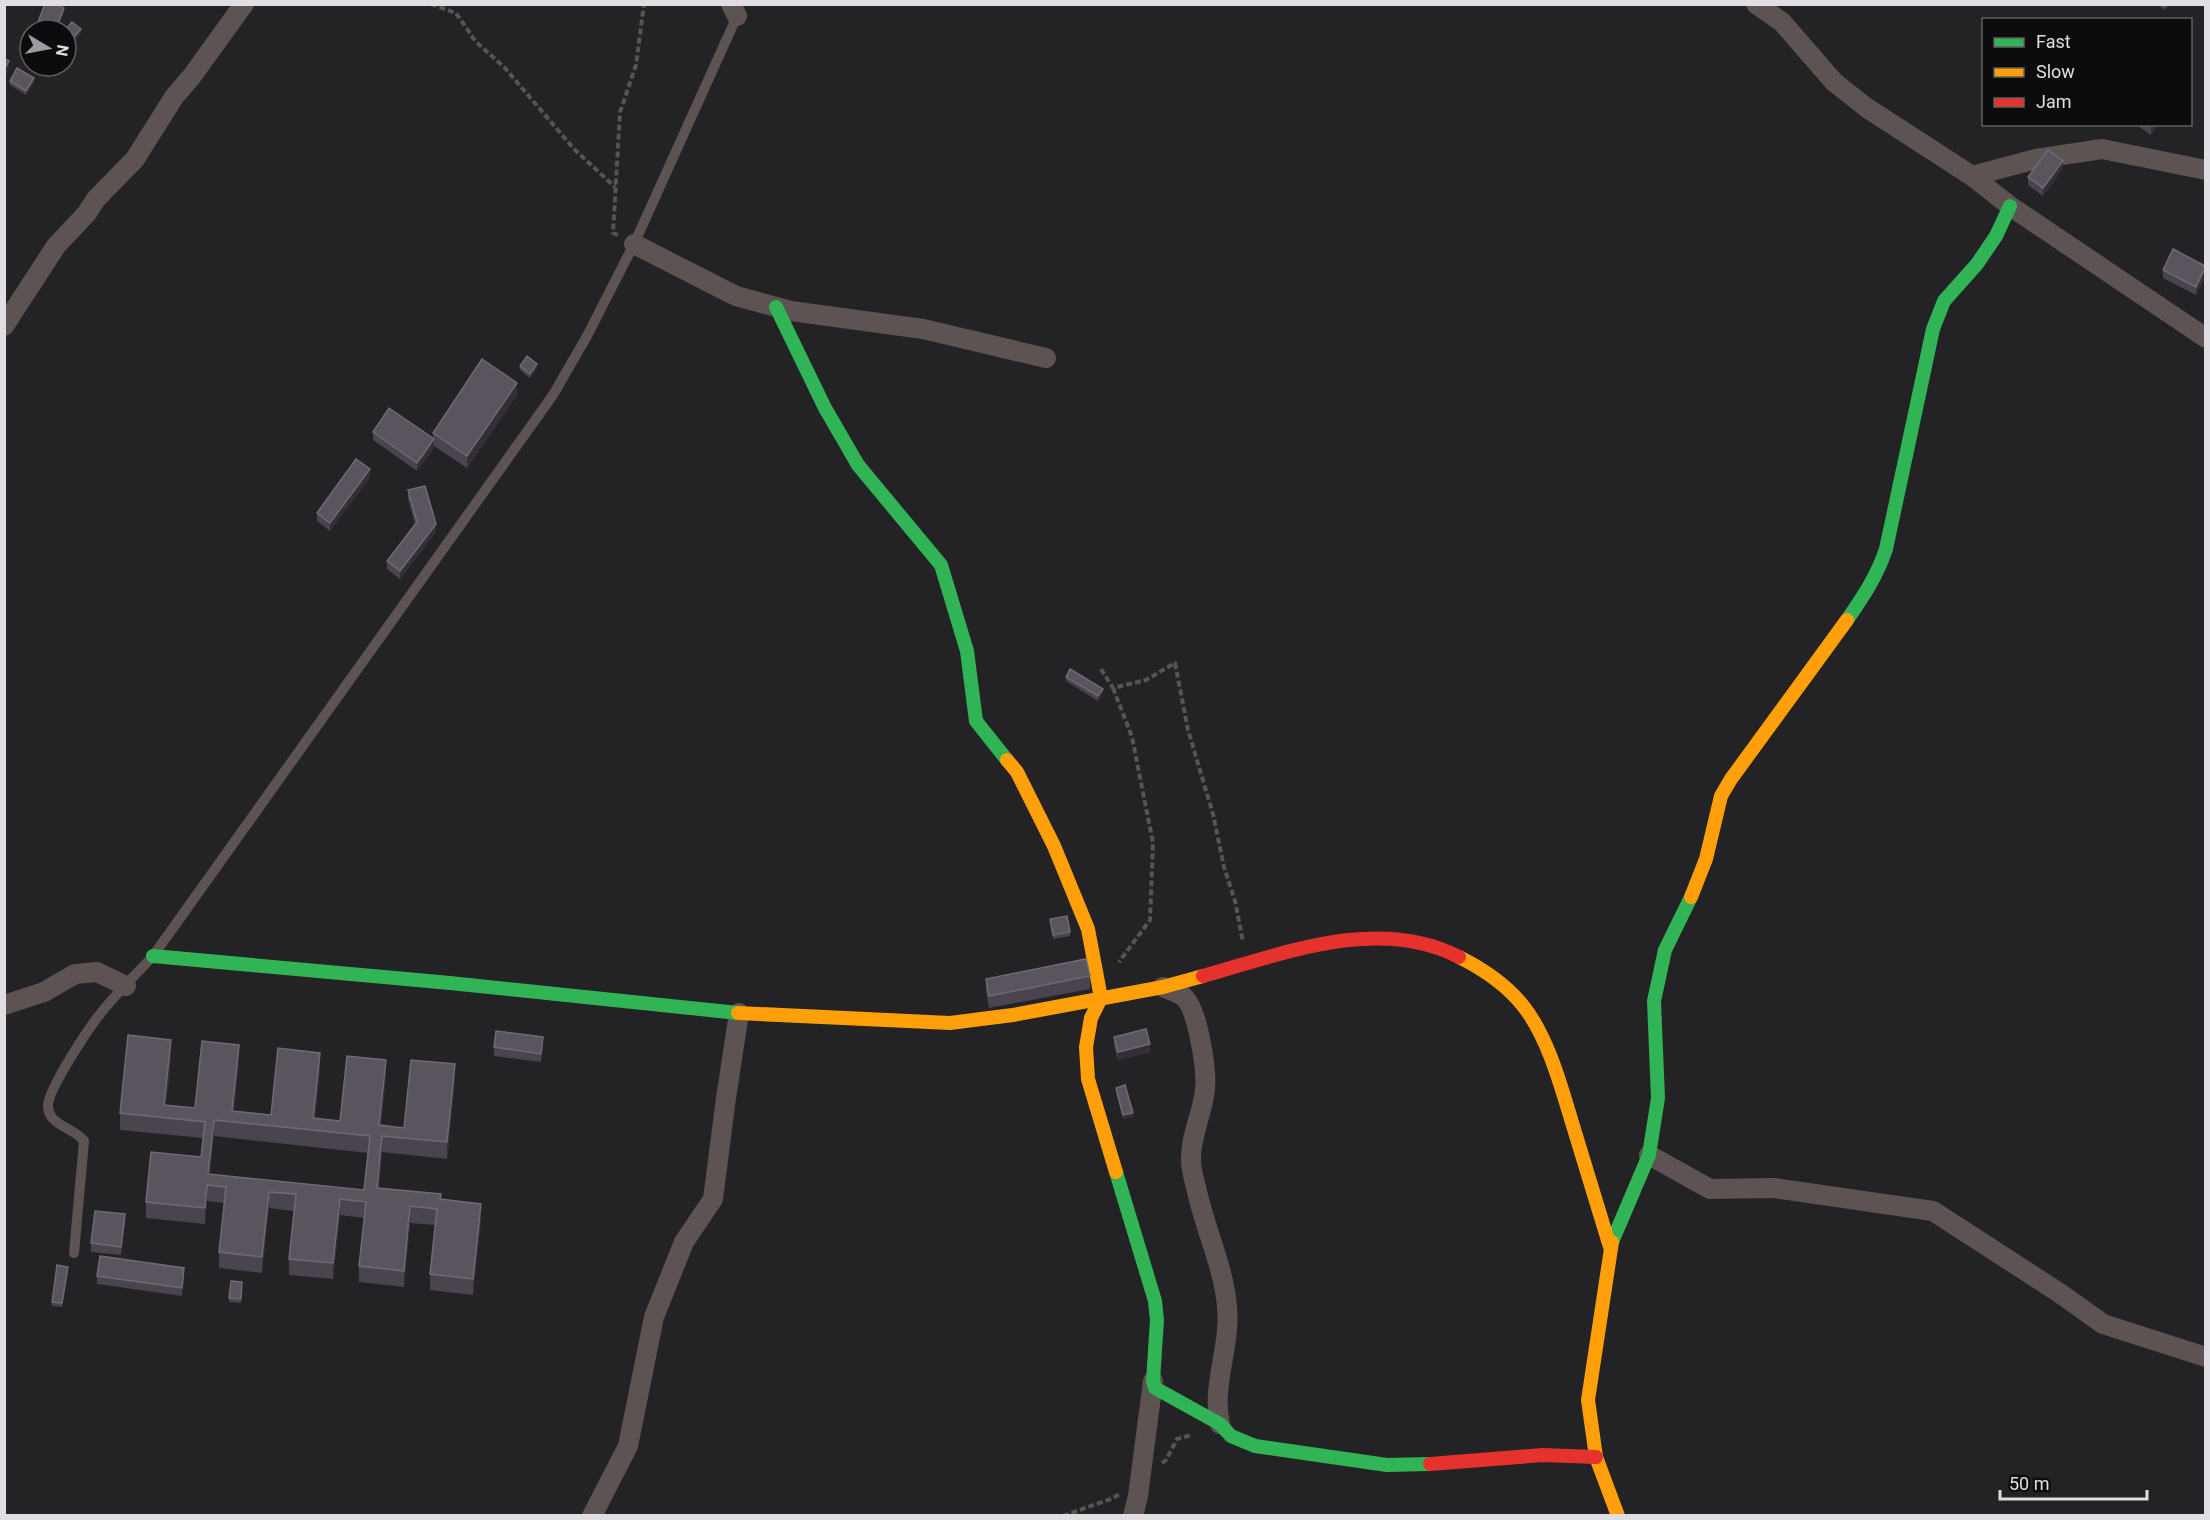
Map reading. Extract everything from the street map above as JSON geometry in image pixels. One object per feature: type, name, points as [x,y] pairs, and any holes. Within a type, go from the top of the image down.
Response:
[{"type":"street","points":[[4,326],[56,246],[87,213],[96,199],[135,159],[174,97],[244,4]]},
{"type":"street","points":[[1756,4],[1782,22],[1834,82],[1867,108],[1972,176],[2010,206],[2205,338]]},
{"type":"street","points":[[1972,176],[2036,159],[2102,148],[2205,170]]},
{"type":"street","points":[[1618,1515],[1596,1457],[1588,1400],[1610,1247],[1649,1155],[1658,1098],[1654,1001],[1665,950],[1695,888],[1706,859],[1721,796],[1866,592],[1879,570],[1886,549],[1933,329],[1944,301],[1977,264],[1996,236],[2010,206]]},
{"type":"street","points":[[634,244],[736,296],[791,311],[923,329],[1046,358]]},
{"type":"street","points":[[776,307],[825,408],[858,465],[941,565],[967,651],[976,721],[1017,772],[1054,846],[1088,928],[1108,997]]},
{"type":"street","points":[[153,956],[450,983],[739,1013],[950,1023],[1013,1015],[1163,987],[1288,952],[1344,940],[1388,939],[1423,944],[1452,953],[1479,967],[1524,1007],[1543,1040],[1563,1092],[1610,1247]]},
{"type":"street","points":[[4,1005],[44,992],[75,974],[97,972],[126,986]]},
{"type":"street","points":[[1163,987],[1183,996],[1191,1006],[1196,1017],[1204,1068],[1205,1087],[1192,1145],[1191,1162],[1200,1206],[1225,1290],[1227,1307],[1228,1326],[1216,1407],[1220,1424]]},
{"type":"street","points":[[1108,997],[1091,1018],[1086,1047],[1088,1079],[1155,1301],[1157,1320],[1153,1382],[1138,1496],[1133,1515]]},
{"type":"street","points":[[592,1515],[627,1446],[654,1317],[684,1242],[713,1198],[739,1013]]},
{"type":"street","points":[[1649,1155],[1710,1189],[1773,1188],[1933,1211],[2103,1324],[2205,1357]]},
{"type":"street","points":[[1153,1382],[1155,1388],[1160,1392],[1220,1424],[1231,1436],[1255,1446],[1387,1465],[1444,1464],[1543,1455],[1596,1457]]},
{"type":"lane","points":[[74,1253],[84,1141],[78,1134],[54,1120],[48,1107],[51,1092],[94,1021],[153,956],[553,394],[587,336],[634,244],[736,8]]},
{"type":"path","points":[[431,4],[456,13],[476,42],[504,67],[575,150],[615,187]]},
{"type":"path","points":[[634,244],[613,233],[620,112],[636,65],[644,4]]},
{"type":"path","points":[[1113,688],[1146,680],[1175,663],[1188,730],[1213,814],[1224,867],[1235,901],[1247,963]]},
{"type":"path","points":[[1101,669],[1113,688],[1132,738],[1153,843],[1150,920],[1119,961],[1108,997]]},
{"type":"building","points":[[45,4],[56,4],[64,8],[60,18],[40,18]]},
{"type":"building","points":[[4,59],[9,61],[4,70]]},
{"type":"building","points":[[17,68],[18,78],[34,78],[26,91],[10,81]]},
{"type":"building","points":[[2048,150],[2063,161],[2043,188],[2028,177]]},
{"type":"building","points":[[2173,249],[2205,266],[2196,287],[2163,270]]},
{"type":"building","points":[[527,356],[537,364],[530,374],[520,366]]},
{"type":"building","points":[[482,359],[517,383],[467,456],[433,433]]},
{"type":"building","points":[[389,408],[434,439],[417,463],[373,432]]},
{"type":"building","points":[[356,459],[370,469],[330,523],[317,513]]},
{"type":"building","points":[[425,486],[436,524],[400,571],[387,561],[417,522],[408,490]]},
{"type":"building","points":[[1070,669],[1103,689],[1098,696],[1066,677]]},
{"type":"building","points":[[1067,916],[1070,932],[1053,935],[1050,919]]},
{"type":"building","points":[[1086,959],[1090,976],[989,996],[986,979]]},
{"type":"building","points":[[1146,1029],[1150,1044],[1118,1052],[1114,1037]]},
{"type":"building","points":[[496,1031],[543,1037],[541,1054],[494,1047]]},
{"type":"building","points":[[128,1035],[171,1040],[164,1105],[195,1108],[202,1041],[239,1045],[232,1111],[271,1115],[278,1048],[320,1053],[313,1118],[340,1121],[347,1056],[386,1060],[379,1125],[404,1128],[411,1060],[455,1064],[447,1142],[382,1136],[377,1188],[441,1194],[440,1199],[481,1204],[473,1279],[430,1274],[437,1209],[410,1206],[404,1271],[359,1266],[366,1202],[340,1199],[333,1263],[289,1259],[296,1194],[269,1192],[262,1257],[219,1252],[226,1187],[207,1185],[205,1208],[146,1202],[151,1152],[201,1157],[205,1122],[120,1113]],"holes":[[[214,1120],[370,1136],[364,1190],[208,1174]]]},
{"type":"building","points":[[1125,1085],[1133,1113],[1123,1115],[1116,1088]]},
{"type":"building","points":[[95,1211],[125,1214],[121,1247],[91,1243]]},
{"type":"building","points":[[100,1256],[184,1268],[182,1288],[97,1276]]},
{"type":"building","points":[[57,1265],[68,1267],[62,1303],[52,1302]]},
{"type":"building","points":[[231,1281],[242,1282],[241,1299],[229,1298]]},
{"type":"traffic: fast","points":[[1847,620],[1874,577],[1886,549],[1933,329],[1944,301],[1977,264],[1996,236],[2010,206]]},
{"type":"traffic: fast","points":[[776,307],[825,408],[858,465],[941,565],[967,651],[976,721],[1007,760]]},
{"type":"traffic: fast","points":[[1612,1242],[1649,1155],[1658,1098],[1654,1001],[1665,950],[1691,897]]},
{"type":"traffic: fast","points":[[153,956],[450,983],[738,1013]]},
{"type":"traffic: fast","points":[[1116,1172],[1155,1301],[1157,1320],[1153,1381],[1155,1388],[1220,1424],[1231,1436],[1255,1446],[1387,1465],[1430,1464]]},
{"type":"traffic: slow","points":[[1691,897],[1706,859],[1721,796],[1847,620]]},
{"type":"traffic: slow","points":[[1007,760],[1017,772],[1054,846],[1088,929],[1101,998],[1091,1018],[1086,1047],[1088,1079],[1116,1172]]},
{"type":"traffic: slow","points":[[1459,957],[1486,972],[1510,992],[1524,1007],[1541,1034],[1559,1082],[1610,1247]]},
{"type":"traffic: slow","points":[[738,1013],[950,1023],[1013,1015],[1163,987],[1203,976]]},
{"type":"traffic: slow","points":[[1612,1242],[1588,1400],[1596,1457],[1618,1516]]},
{"type":"traffic: jam","points":[[1203,976],[1298,949],[1331,942],[1364,939],[1396,939],[1428,945],[1459,957]]},
{"type":"traffic: jam","points":[[1430,1464],[1543,1455],[1596,1457]]}]
